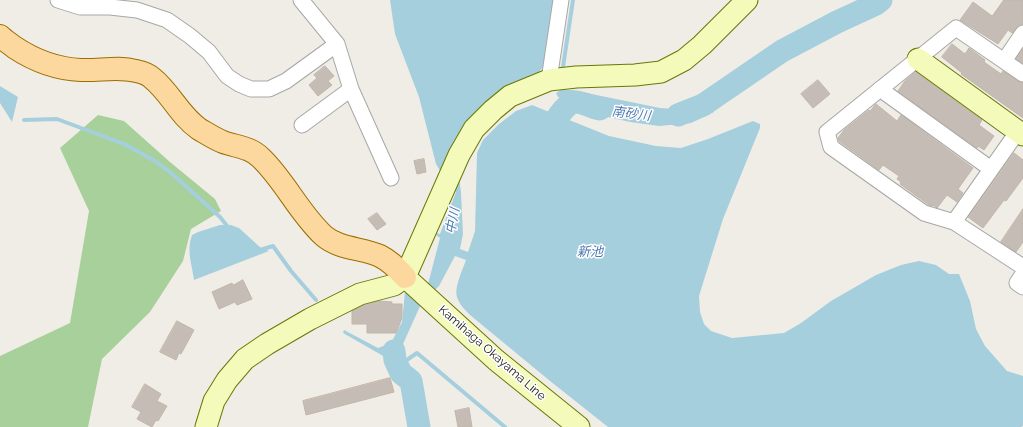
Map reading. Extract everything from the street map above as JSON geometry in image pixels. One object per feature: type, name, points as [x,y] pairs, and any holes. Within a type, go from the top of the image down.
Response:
[{"type":"main road","points":[[0,36],[3,40],[27,56],[55,67],[82,70],[122,69],[136,71],[151,76],[183,115],[199,129],[222,142],[247,148],[260,157],[272,170],[311,222],[325,237],[341,245],[381,257],[393,264],[408,280]]},
{"type":"street","points":[[58,0],[80,7],[138,5],[167,20],[190,36],[209,52],[227,76],[239,84],[251,89],[270,88],[286,81],[337,44]]},
{"type":"street","points":[[301,0],[337,44],[351,89],[391,178]]},
{"type":"street","points":[[549,80],[561,0]]},
{"type":"street","points":[[206,427],[214,401],[227,380],[245,359],[267,344],[310,319],[360,294],[408,280],[459,155],[474,129],[510,96],[549,80],[661,72],[684,60],[702,45],[747,0]]},
{"type":"street","points":[[1023,74],[956,28],[827,132],[831,147],[924,213],[954,222],[1023,268]]},
{"type":"street","points":[[1004,61],[1023,33]]},
{"type":"street","points":[[918,59],[1021,133],[991,169],[954,222]]},
{"type":"street","points":[[302,125],[351,89]]},
{"type":"street","points":[[880,89],[991,169]]},
{"type":"street","points":[[1023,274],[1017,283],[1023,287]]},
{"type":"street","name":"Kamihaga Okayama Line","points":[[408,280],[496,360],[579,427]]},
{"type":"green space","points":[[98,115],[124,121],[215,199],[221,211],[191,229],[183,261],[150,312],[102,359],[88,427],[0,427],[0,356],[70,323],[89,211],[60,148]]},
{"type":"water","name":"新池","points":[[390,0],[554,0],[546,63],[536,76],[504,91],[459,178],[463,234],[460,249],[468,252],[475,231],[477,153],[483,140],[499,124],[516,111],[532,105],[609,136],[656,146],[681,148],[753,121],[760,124],[760,128],[723,219],[699,296],[700,312],[704,324],[711,331],[732,338],[784,333],[801,323],[831,301],[876,275],[901,265],[919,261],[936,265],[949,274],[959,274],[970,301],[976,329],[985,346],[1007,371],[1023,376],[1023,426],[608,427],[464,309],[458,300],[456,293],[466,260],[455,256],[439,286],[421,304],[399,353],[401,368],[405,373],[412,377],[406,378],[399,376],[396,371],[390,372],[385,357],[343,333],[344,330],[378,348],[391,343],[402,322],[405,292],[408,289],[428,284],[440,238],[436,235],[437,233],[440,234],[456,192],[436,164],[419,97],[395,34]]},
{"type":"water","points":[[0,86],[18,97],[12,122],[0,103]]},
{"type":"water","points":[[561,90],[572,90],[660,108],[675,109],[688,105],[702,94],[714,112],[691,123],[659,126],[630,122],[608,117],[566,101],[558,97],[556,93]]},
{"type":"water","points":[[220,225],[231,225],[239,228],[261,248],[269,251],[194,280],[189,252],[192,235]]},
{"type":"building","points":[[1004,0],[1023,0],[1023,24],[1019,25],[1012,33],[1008,30],[998,44],[960,20],[973,2],[992,16]]},
{"type":"building","points":[[952,44],[965,54],[969,48],[985,60],[984,62],[1001,74],[1003,71],[1023,83],[1023,118],[961,74],[962,73],[942,57]]},
{"type":"building","points":[[1023,49],[1023,63],[1016,59]]},
{"type":"building","points":[[325,66],[334,76],[328,81],[332,85],[318,96],[309,85],[317,78],[314,75]]},
{"type":"building","points":[[916,72],[982,120],[979,125],[994,136],[984,150],[978,146],[977,148],[898,91],[905,81]]},
{"type":"building","points":[[818,80],[830,94],[813,108],[801,94]]},
{"type":"building","points":[[876,104],[897,121],[901,115],[973,168],[958,189],[963,193],[957,202],[947,195],[937,208],[933,205],[929,205],[900,184],[901,182],[897,179],[899,176],[883,165],[879,170],[839,141],[838,138],[844,130],[869,110],[870,111]]},
{"type":"building","points":[[1014,153],[1023,160],[1023,178],[983,228],[968,217]]},
{"type":"building","points":[[424,159],[426,172],[417,174],[414,161]]},
{"type":"building","points":[[1023,209],[1023,242],[1016,252],[1001,242]]},
{"type":"building","points":[[377,213],[386,224],[377,230],[368,219]]},
{"type":"building","points":[[243,280],[252,299],[237,305],[235,302],[219,309],[212,292]]},
{"type":"building","points":[[379,301],[392,302],[392,304],[402,304],[402,318],[396,333],[367,333],[367,324],[352,324],[352,311],[364,305]]},
{"type":"building","points":[[177,321],[194,330],[181,354],[179,353],[176,360],[160,352]]},
{"type":"building","points":[[390,378],[394,392],[306,415],[303,401]]},
{"type":"building","points":[[145,384],[161,394],[157,401],[167,406],[158,421],[156,420],[152,427],[137,419],[141,412],[132,407]]},
{"type":"building","points":[[469,408],[472,427],[458,427],[455,411]]},
{"type":"waterway","points":[[563,67],[573,0]]},
{"type":"waterway","name":"南砂川","points":[[678,115],[703,105],[782,51],[837,22],[876,4],[881,0]]},
{"type":"waterway","name":"南砂川","points":[[544,142],[561,112],[571,103],[579,102],[600,109]]},
{"type":"waterway","points":[[24,120],[57,119],[124,144],[155,161],[171,173],[220,217],[228,227]]},
{"type":"waterway","points":[[260,250],[273,246],[291,271],[316,300]]},
{"type":"waterway","name":"中川","points":[[394,351],[395,360],[401,373],[411,381],[419,427]]},
{"type":"waterway","points":[[398,366],[417,353],[505,427]]}]
